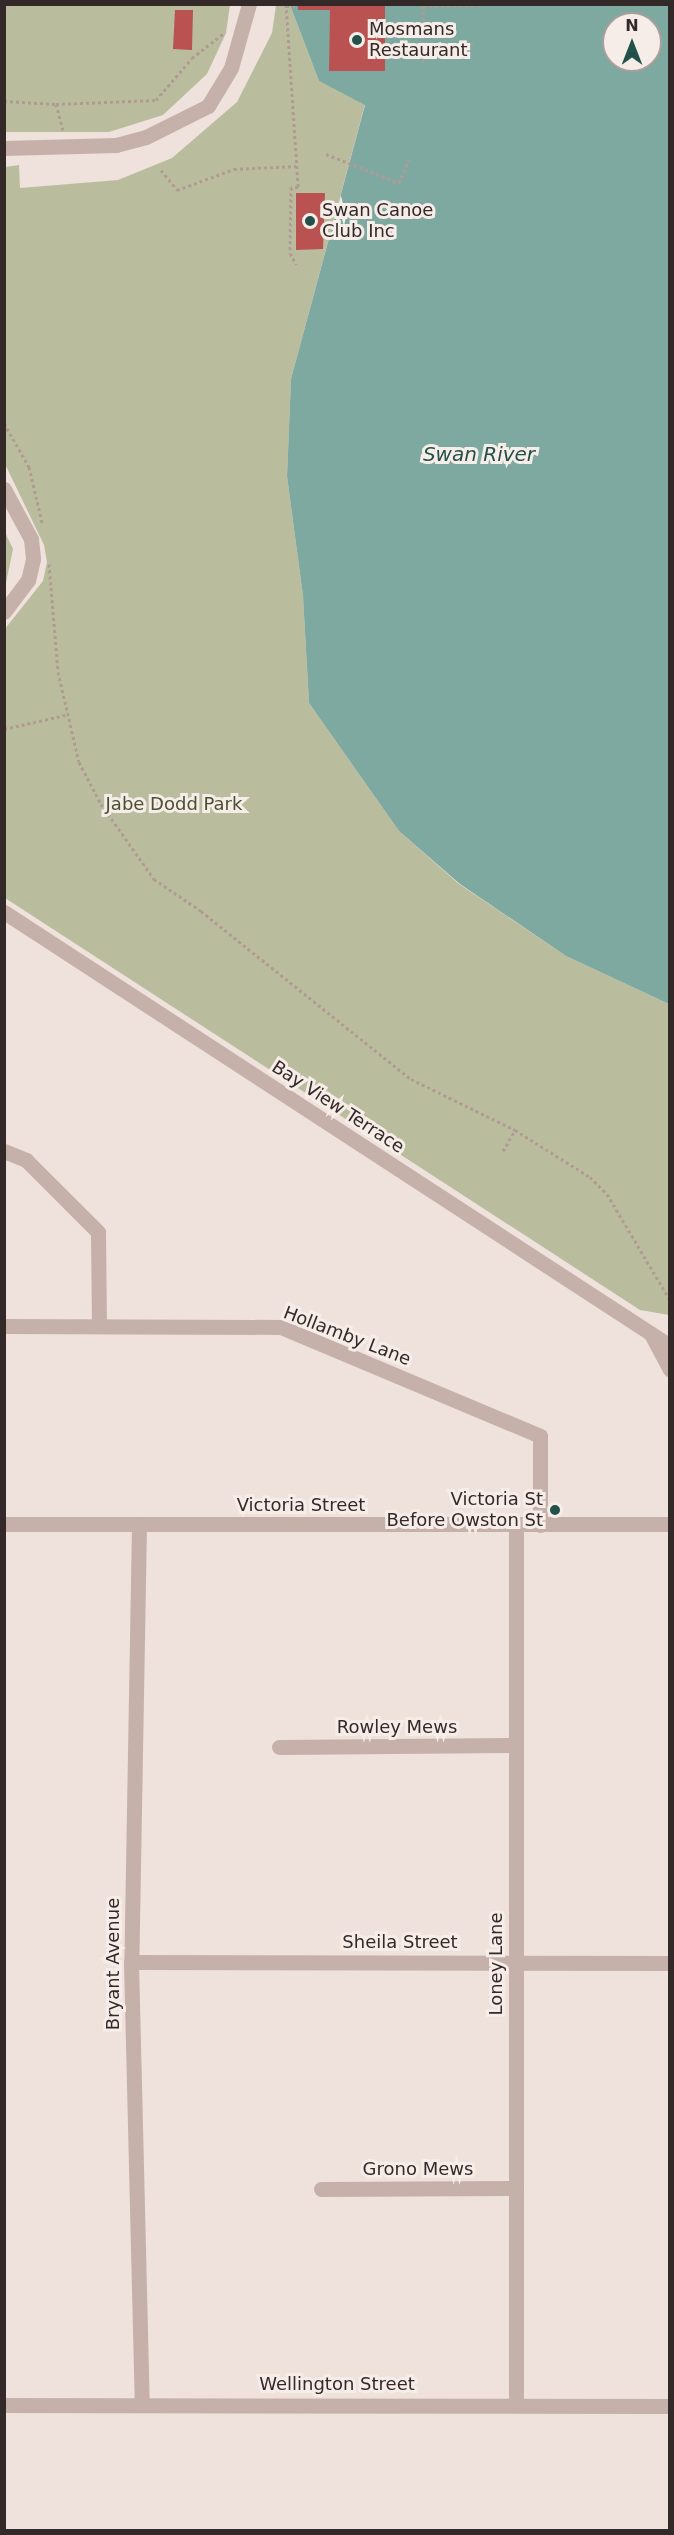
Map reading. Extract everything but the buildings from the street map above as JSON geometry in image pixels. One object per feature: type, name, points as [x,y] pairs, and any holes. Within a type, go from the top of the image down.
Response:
[{"type":"street","points":[[4,148],[116,145],[146,137],[208,106],[231,68],[248,26],[249,4]]},
{"type":"street","points":[[4,489],[31,539],[33,559],[28,580],[4,612]]},
{"type":"street","name":"Bay View Terrace","points":[[4,912],[669,1346]]},
{"type":"street","points":[[4,1152],[26,1160],[98,1232],[99,1326]]},
{"type":"street","name":"Hollamby Lane","points":[[4,1326],[281,1327],[540,1436],[540,1525]]},
{"type":"street","points":[[669,1329],[651,1334],[669,1370]]},
{"type":"street","name":"Victoria Street","points":[[4,1524],[669,1524]]},
{"type":"street","name":"Bryant Avenue","points":[[139,1524],[131,1962],[142,2405]]},
{"type":"street","name":"Loney Lane","points":[[516,1525],[516,2403]]},
{"type":"street","name":"Rowley Mews","points":[[279,1747],[515,1745]]},
{"type":"street","name":"Sheila Street","points":[[131,1962],[669,1963]]},
{"type":"street","name":"Grono Mews","points":[[321,2189],[516,2188]]},
{"type":"street","name":"Wellington Street","points":[[4,2405],[516,2403],[669,2406]]},
{"type":"path","points":[[296,264],[290,253],[296,166],[286,5],[298,6]]},
{"type":"path","points":[[423,63],[423,5],[483,5]]},
{"type":"path","points":[[423,44],[473,44]]},
{"type":"path","points":[[4,101],[56,104],[156,100],[192,58],[204,53]]},
{"type":"path","points":[[56,104],[67,146]]},
{"type":"path","points":[[326,154],[399,183],[410,159]]},
{"type":"path","points":[[161,170],[177,190],[234,169],[296,166]]},
{"type":"path","points":[[4,423],[29,466],[44,533]]},
{"type":"path","points":[[48,556],[64,715],[79,762],[101,804],[154,879],[411,1079],[515,1130],[590,1177],[608,1194],[669,1300]]},
{"type":"path","points":[[4,729],[64,715]]},
{"type":"path","points":[[502,1151],[515,1130]]},
{"type":"green space","points":[[4,5],[230,5],[226,33],[207,74],[163,115],[109,132],[5,132]]},
{"type":"green space","name":"Jabe Dodd Park","points":[[276,5],[290,5],[319,81],[365,104],[291,379],[287,476],[303,596],[309,703],[399,831],[459,884],[566,956],[669,1004],[669,1315],[640,1310],[5,898],[4,630],[43,581],[47,562],[44,545],[5,464],[5,167],[19,165],[20,188],[118,180],[172,158],[237,102],[272,33]]},
{"type":"green space","points":[[5,532],[13,549],[5,588]]},
{"type":"water","name":"Swan River","points":[[290,5],[669,5],[669,1004],[566,956],[460,884],[399,831],[309,703],[303,596],[287,476],[291,379],[365,105],[319,81]]},
{"type":"place","name":"Mosmans Restaurant","points":[[357,40]]},
{"type":"place","name":"Swan Canoe Club Inc","points":[[310,221]]},
{"type":"place","name":"Victoria St Before Owston St","points":[[555,1510]]}]
